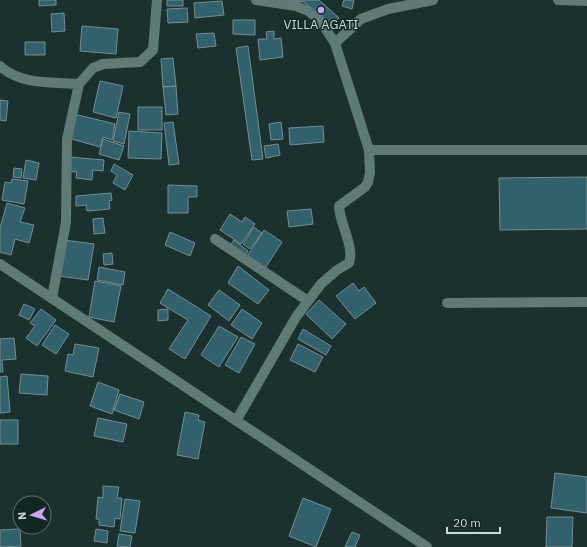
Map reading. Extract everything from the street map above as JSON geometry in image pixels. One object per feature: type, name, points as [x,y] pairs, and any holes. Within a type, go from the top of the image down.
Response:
[{"type":"street","points":[[52,298],[66,222],[67,138],[79,84],[93,68],[103,64],[140,62],[153,50],[157,0]]},
{"type":"street","points":[[236,421],[296,317],[321,284],[337,270],[349,263],[349,245],[339,206],[365,187],[370,173],[369,150],[335,43],[319,19],[308,11],[296,6],[256,0]]},
{"type":"street","points":[[335,43],[361,20],[388,9],[433,0]]},
{"type":"street","points":[[558,0],[587,1]]},
{"type":"street","points":[[0,66],[8,74],[32,81],[79,84]]},
{"type":"street","points":[[369,150],[587,150]]},
{"type":"street","points":[[215,239],[308,301]]},
{"type":"street","points":[[0,264],[427,547]]},
{"type":"street","points":[[447,303],[587,302]]},
{"type":"building","points":[[39,0],[56,0],[56,5],[39,6]]},
{"type":"building","points":[[167,0],[183,0],[183,6],[167,6]]},
{"type":"building","name":"VILLA AGATI","points":[[285,0],[319,0],[339,18],[331,27],[304,2]]},
{"type":"building","points":[[344,0],[354,0],[352,9],[342,6]]},
{"type":"building","points":[[222,1],[224,15],[195,18],[194,3]]},
{"type":"building","points":[[187,8],[188,22],[168,23],[167,9]]},
{"type":"building","points":[[64,13],[65,31],[52,32],[51,14]]},
{"type":"building","points":[[233,20],[255,20],[255,35],[233,34]]},
{"type":"building","points":[[82,26],[118,29],[116,54],[80,51]]},
{"type":"building","points":[[274,31],[274,39],[281,38],[283,57],[260,60],[258,39],[267,39],[266,32]]},
{"type":"building","points":[[214,33],[216,46],[198,48],[196,34]]},
{"type":"building","points":[[25,42],[45,42],[45,55],[25,55]]},
{"type":"building","points":[[248,46],[263,159],[252,160],[236,48]]},
{"type":"building","points":[[173,58],[176,86],[163,87],[161,59]]},
{"type":"building","points":[[100,81],[123,86],[116,118],[93,112]]},
{"type":"building","points":[[176,86],[178,114],[166,115],[163,87]]},
{"type":"building","points":[[0,100],[8,101],[6,121],[0,120]]},
{"type":"building","points":[[138,107],[162,107],[162,130],[138,130]]},
{"type":"building","points":[[119,112],[130,114],[124,144],[113,141]]},
{"type":"building","points":[[74,114],[115,124],[112,140],[103,137],[100,147],[68,138]]},
{"type":"building","points":[[173,122],[179,164],[169,165],[164,123]]},
{"type":"building","points":[[281,122],[283,139],[271,140],[269,124]]},
{"type":"building","points":[[323,126],[324,142],[290,145],[289,128]]},
{"type":"building","points":[[129,131],[162,133],[161,159],[128,158]]},
{"type":"building","points":[[103,139],[124,146],[119,160],[99,154]]},
{"type":"building","points":[[278,144],[280,155],[266,158],[264,146]]},
{"type":"building","points":[[70,157],[104,160],[103,171],[93,170],[92,180],[76,178],[77,172],[68,171]]},
{"type":"building","points":[[26,160],[39,163],[36,180],[23,178]]},
{"type":"building","points":[[114,164],[133,175],[125,190],[113,183],[117,175],[111,171]]},
{"type":"building","points":[[14,168],[22,169],[21,178],[13,177]]},
{"type":"building","points":[[587,177],[587,229],[500,230],[499,178]]},
{"type":"building","points":[[12,179],[28,181],[24,204],[2,200],[5,182],[11,183]]},
{"type":"building","points":[[168,185],[197,186],[197,197],[188,197],[188,213],[168,213]]},
{"type":"building","points":[[111,193],[112,200],[109,201],[110,209],[87,211],[86,205],[76,206],[76,196]]},
{"type":"building","points":[[7,203],[25,208],[20,222],[34,225],[29,243],[15,239],[11,255],[0,252],[0,228]]},
{"type":"building","points":[[311,209],[313,224],[289,227],[287,211]]},
{"type":"building","points":[[230,214],[242,222],[245,217],[255,224],[241,244],[220,230]]},
{"type":"building","points":[[103,218],[105,233],[94,234],[93,219]]},
{"type":"building","points":[[254,227],[262,233],[250,249],[243,244]]},
{"type":"building","points":[[264,230],[282,242],[264,270],[246,258]]},
{"type":"building","points":[[170,232],[195,243],[190,256],[165,245]]},
{"type":"building","points":[[64,240],[94,244],[88,280],[59,276]]},
{"type":"building","points":[[234,240],[248,251],[244,257],[229,247]]},
{"type":"building","points":[[112,253],[113,264],[104,265],[103,254]]},
{"type":"building","points":[[238,266],[269,290],[258,304],[228,283]]},
{"type":"building","points":[[99,267],[125,272],[123,285],[97,280]]},
{"type":"building","points":[[95,281],[121,286],[114,322],[89,317]]},
{"type":"building","points":[[353,283],[359,291],[364,287],[376,303],[355,319],[336,296]]},
{"type":"building","points":[[168,289],[211,316],[185,359],[169,349],[188,320],[160,303]]},
{"type":"building","points":[[219,290],[240,305],[229,321],[208,305]]},
{"type":"building","points":[[319,300],[346,324],[332,339],[306,314]]},
{"type":"building","points":[[24,304],[35,309],[29,320],[19,315]]},
{"type":"building","points":[[41,309],[56,320],[37,346],[26,338],[35,326],[30,323]]},
{"type":"building","points":[[168,309],[168,320],[158,321],[158,310]]},
{"type":"building","points":[[242,309],[262,323],[252,339],[231,325]]},
{"type":"building","points":[[55,325],[69,334],[56,354],[42,345]]},
{"type":"building","points":[[219,326],[238,337],[219,367],[201,355]]},
{"type":"building","points":[[303,329],[331,346],[326,355],[298,339]]},
{"type":"building","points":[[241,337],[255,344],[239,373],[225,365]]},
{"type":"building","points":[[14,338],[16,359],[2,360],[3,372],[0,372],[0,339]]},
{"type":"building","points":[[75,344],[99,348],[93,377],[65,371],[68,354],[73,355]]},
{"type":"building","points":[[298,344],[323,357],[315,372],[290,360]]},
{"type":"building","points":[[21,374],[48,376],[47,395],[19,393]]},
{"type":"building","points":[[7,376],[10,412],[0,413],[0,377]]},
{"type":"building","points":[[98,382],[119,390],[112,414],[90,406]]},
{"type":"building","points":[[120,394],[144,402],[139,419],[114,410]]},
{"type":"building","points":[[185,412],[199,415],[198,420],[205,422],[198,459],[177,455]]},
{"type":"building","points":[[98,418],[127,424],[123,442],[94,436]]},
{"type":"building","points":[[0,420],[18,420],[18,444],[0,444]]},
{"type":"building","points":[[555,473],[587,477],[587,513],[551,508]]},
{"type":"building","points":[[103,486],[119,487],[117,498],[122,498],[120,519],[115,518],[114,527],[99,525],[99,519],[96,519],[98,497],[103,498]]},
{"type":"building","points":[[303,498],[331,509],[316,547],[289,536]]},
{"type":"building","points":[[125,499],[140,501],[135,533],[120,531]]},
{"type":"building","points":[[547,517],[573,517],[572,547],[546,547]]},
{"type":"building","points":[[12,529],[12,535],[20,535],[21,546],[0,547],[0,530]]},
{"type":"building","points":[[96,529],[108,531],[107,543],[94,541]]},
{"type":"building","points":[[352,532],[360,535],[355,547],[345,547]]},
{"type":"building","points":[[119,534],[132,536],[130,547],[117,546]]},
{"type":"place","name":"VILLA AGATI","points":[[321,10]]}]
